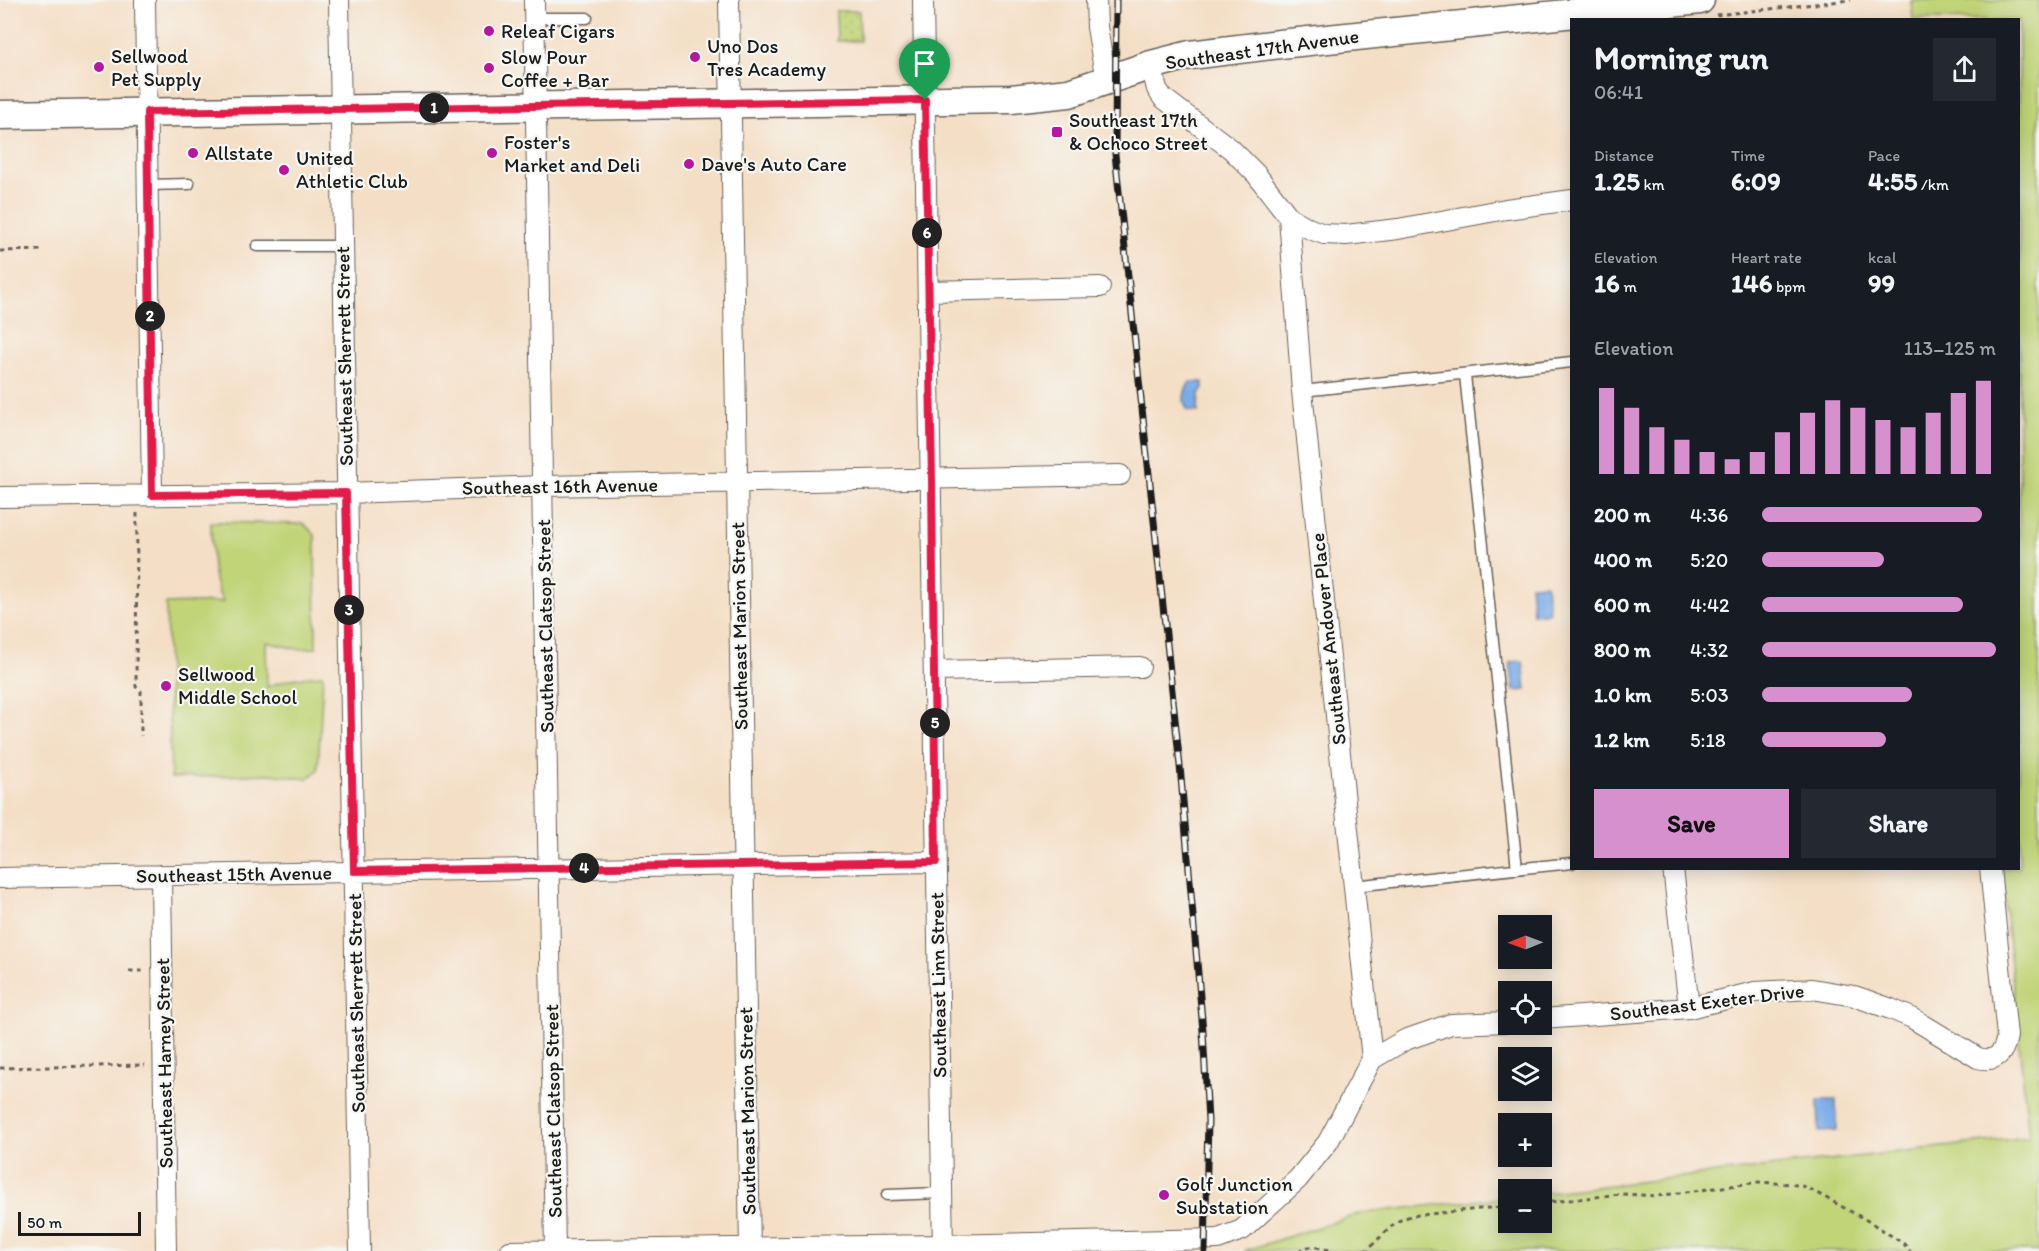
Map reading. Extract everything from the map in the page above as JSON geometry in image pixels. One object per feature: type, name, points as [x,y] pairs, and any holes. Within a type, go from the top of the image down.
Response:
[{"type":"main road","name":"Southeast 17th Avenue","points":[[1586,18],[1704,8]]},
{"type":"main road","name":"Southeast 17th Avenue","points":[[0,115],[1011,99],[1069,93],[1151,65],[1190,55],[1280,44],[1570,19]]},
{"type":"street","points":[[145,0],[148,185],[145,495]]},
{"type":"street","name":"Southeast Sherrett Street","points":[[339,0],[360,1251]]},
{"type":"street","name":"Southeast Marion Street","points":[[729,0],[750,1249]]},
{"type":"street","name":"Southeast Linn Street","points":[[923,0],[943,1248]]},
{"type":"street","points":[[1096,0],[1096,27],[1107,81]]},
{"type":"street","name":"Southeast Clatsop Street","points":[[534,9],[555,1251]]},
{"type":"street","points":[[1151,65],[1157,89],[1163,98],[1231,149],[1256,174],[1289,218],[1324,234],[1346,235],[1398,229],[1506,209],[1570,200]]},
{"type":"street","name":"Southeast Andover Place","points":[[1289,218],[1302,391],[1372,1059]]},
{"type":"street","points":[[928,291],[1100,287]]},
{"type":"street","name":"Southeast 16th Avenue","points":[[0,497],[346,493],[543,486],[1120,475]]},
{"type":"street","points":[[934,671],[1140,667]]},
{"type":"street","name":"Southeast 15th Avenue","points":[[0,878],[936,862]]},
{"type":"street","points":[[1673,870],[1689,1008]]},
{"type":"street","name":"Southeast Exeter Drive","points":[[1552,1018],[1689,1008],[1755,992],[1812,989],[1854,996],[1901,1014],[1978,1058],[1988,1060],[1999,1055],[2005,1047],[2007,1023],[1990,870]]},
{"type":"street","name":"Southeast Harney Street","points":[[161,875],[166,1251]]},
{"type":"street","points":[[510,1251],[1015,1247],[1206,1240],[1228,1236],[1242,1230],[1298,1179],[1328,1142],[1372,1059],[1405,1040],[1451,1024],[1498,1022]]},
{"type":"lane","points":[[534,9],[587,18]]},
{"type":"lane","points":[[148,185],[189,184]]},
{"type":"lane","points":[[257,246],[343,246]]},
{"type":"lane","points":[[1302,391],[1570,362]]},
{"type":"lane","points":[[1465,375],[1517,869]]},
{"type":"lane","points":[[1353,886],[1570,863]]},
{"type":"lane","points":[[886,1195],[942,1194]]},
{"type":"path","points":[[1704,8],[1851,0]]},
{"type":"path","points":[[0,250],[44,250]]},
{"type":"path","points":[[141,736],[141,691],[136,687],[145,495]]},
{"type":"path","points":[[129,971],[143,971]]},
{"type":"path","points":[[0,1068],[145,1065]]},
{"type":"path","points":[[1552,1202],[1621,1194],[1657,1196],[1759,1182],[1791,1184],[1806,1187],[1870,1222],[1904,1244],[1910,1251]]},
{"type":"path","points":[[1364,1251],[1396,1222],[1410,1216],[1498,1207]]},
{"type":"path","points":[[1299,1251],[1304,1247],[1318,1247],[1333,1251]]},
{"type":"green space","points":[[2039,0],[2039,1251],[1244,1251],[1362,1213],[1498,1198],[1498,1233],[1552,1233],[1552,1192],[2029,1137],[2001,870],[2020,870],[2020,18],[1913,18],[1911,1]]},
{"type":"green space","points":[[836,11],[859,11],[860,41],[837,41]]},
{"type":"green space","points":[[211,522],[304,524],[315,535],[316,648],[297,649],[266,642],[267,687],[295,678],[323,675],[318,770],[307,779],[270,774],[171,778],[166,604],[223,602],[214,573]]},
{"type":"water","points":[[1190,382],[1203,382],[1203,389],[1199,394],[1198,412],[1188,411],[1184,400]]},
{"type":"water","points":[[1546,584],[1549,612],[1533,614],[1530,585]]},
{"type":"water","points":[[1523,661],[1526,690],[1514,691],[1510,662]]},
{"type":"water","points":[[1818,1100],[1836,1100],[1837,1131],[1819,1132]]},
{"type":"railway","points":[[1116,0],[1115,154],[1180,766],[1203,1031],[1208,1121],[1205,1251]]},
{"type":"place","name":"Releaf Cigars","points":[[489,31]]},
{"type":"place","name":"Uno Dos Tres Academy","points":[[695,57]]},
{"type":"place","name":"Sellwood Pet Supply","points":[[99,67]]},
{"type":"place","name":"Slow Pour Coffee + Bar","points":[[489,68]]},
{"type":"place","name":"Southeast 17th & Ochoco Street","points":[[1057,132]]},
{"type":"place","name":"Allstate","points":[[193,153]]},
{"type":"place","name":"Foster's Market and Deli","points":[[492,153]]},
{"type":"place","name":"Dave's Auto Care","points":[[689,164]]},
{"type":"place","name":"United Athletic Club","points":[[284,170]]},
{"type":"place","name":"Sellwood Middle School","points":[[166,686]]},
{"type":"place","name":"Golf Junction Substation","points":[[1164,1195]]},
{"type":"route","points":[[925,100],[936,862],[354,871],[346,493],[152,495],[147,112],[925,100]]}]
